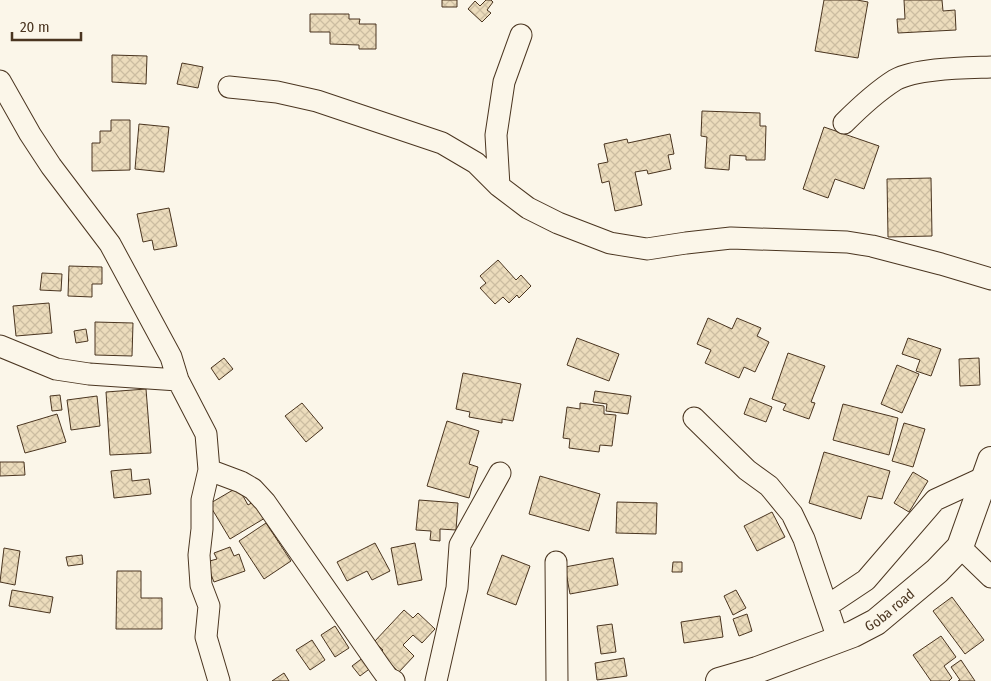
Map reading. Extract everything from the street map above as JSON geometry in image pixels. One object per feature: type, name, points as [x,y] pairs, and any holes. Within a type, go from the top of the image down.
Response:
[{"type":"street","points":[[499,186],[496,135],[504,82],[521,35]]},
{"type":"street","points":[[844,123],[874,95],[897,79],[914,74],[991,66]]},
{"type":"street","points":[[0,81],[30,134],[51,166],[110,244],[171,358],[178,380],[206,434],[209,470],[202,500],[202,529],[199,555],[201,585],[210,606],[206,637],[219,681]]},
{"type":"street","points":[[229,87],[277,92],[317,101],[442,143],[476,163],[499,186],[528,208],[558,223],[610,243],[646,249],[731,238],[846,242],[872,246],[991,279]]},
{"type":"street","points":[[0,346],[56,369],[89,374],[178,380]]},
{"type":"street","points":[[694,418],[747,470],[769,486],[792,514],[804,539],[838,639]]},
{"type":"street","points":[[827,606],[866,580],[935,500],[988,468]]},
{"type":"street","name":"Goba road","points":[[719,681],[757,670],[853,634],[876,622],[937,571],[960,547],[988,468]]},
{"type":"street","points":[[209,470],[241,482],[253,489],[388,678],[394,681]]},
{"type":"street","points":[[436,681],[457,588],[460,545],[500,473]]},
{"type":"street","points":[[960,547],[991,577]]},
{"type":"street","points":[[556,562],[557,681]]},
{"type":"building","points":[[442,0],[457,0],[457,7],[442,7]]},
{"type":"building","points":[[486,0],[493,2],[487,10],[491,13],[482,22],[468,9],[475,1],[480,6]]},
{"type":"building","points":[[824,0],[868,2],[858,58],[815,51]]},
{"type":"building","points":[[904,0],[942,0],[943,11],[955,10],[956,30],[898,33],[897,19],[905,19]]},
{"type":"building","points":[[310,14],[349,14],[349,19],[360,19],[359,24],[376,24],[376,49],[359,49],[359,45],[330,44],[330,32],[310,32]]},
{"type":"building","points":[[112,55],[147,56],[146,84],[112,82]]},
{"type":"building","points":[[182,63],[203,67],[198,88],[177,84]]},
{"type":"building","points":[[702,111],[760,113],[760,126],[766,126],[765,160],[746,160],[746,156],[730,155],[729,170],[705,168],[707,137],[701,136]]},
{"type":"building","points":[[111,120],[130,120],[130,170],[92,171],[92,143],[100,143],[100,131],[111,131]]},
{"type":"building","points":[[139,124],[169,127],[164,172],[135,169]]},
{"type":"building","points":[[824,127],[879,146],[864,189],[835,179],[828,198],[803,189]]},
{"type":"building","points":[[670,134],[674,154],[668,155],[671,169],[648,174],[647,170],[635,172],[642,205],[615,211],[609,181],[602,183],[598,164],[608,162],[604,144],[627,139],[628,143]]},
{"type":"building","points":[[931,178],[932,236],[888,237],[887,179]]},
{"type":"building","points":[[169,208],[177,246],[154,250],[152,240],[143,242],[137,214]]},
{"type":"building","points":[[498,260],[516,280],[521,275],[531,286],[519,298],[517,295],[509,303],[503,297],[495,304],[480,288],[486,283],[480,276]]},
{"type":"building","points":[[69,266],[102,267],[102,284],[92,284],[92,297],[68,296]]},
{"type":"building","points":[[42,273],[62,274],[61,291],[40,290]]},
{"type":"building","points":[[49,303],[52,333],[16,336],[13,306]]},
{"type":"building","points":[[708,318],[732,329],[737,318],[761,328],[757,336],[769,342],[755,372],[744,367],[739,378],[705,363],[711,350],[697,344]]},
{"type":"building","points":[[95,322],[133,323],[132,356],[95,355]]},
{"type":"building","points":[[86,329],[88,341],[76,343],[74,331]]},
{"type":"building","points":[[577,338],[619,354],[609,381],[567,365]]},
{"type":"building","points":[[908,338],[941,349],[931,376],[916,371],[920,360],[902,354]]},
{"type":"building","points":[[788,353],[825,366],[811,402],[815,403],[809,419],[783,410],[786,404],[772,399]]},
{"type":"building","points":[[224,358],[233,369],[219,380],[211,368]]},
{"type":"building","points":[[979,358],[980,385],[960,386],[959,359]]},
{"type":"building","points":[[897,365],[919,374],[902,413],[881,404]]},
{"type":"building","points":[[463,373],[521,384],[513,421],[502,419],[502,423],[469,417],[470,412],[456,409]]},
{"type":"building","points":[[146,389],[151,453],[110,455],[106,392]]},
{"type":"building","points":[[595,391],[631,396],[628,414],[606,411],[607,404],[593,402]]},
{"type":"building","points":[[60,395],[62,410],[52,411],[50,396]]},
{"type":"building","points":[[97,396],[100,426],[71,430],[67,400]]},
{"type":"building","points":[[750,398],[772,407],[766,422],[744,414]]},
{"type":"building","points":[[302,403],[323,428],[306,442],[285,416]]},
{"type":"building","points":[[580,403],[604,406],[604,414],[616,415],[612,446],[600,445],[599,452],[569,448],[570,439],[563,438],[567,407],[580,409]]},
{"type":"building","points":[[843,404],[898,418],[889,455],[833,440]]},
{"type":"building","points":[[57,414],[66,442],[25,453],[17,426]]},
{"type":"building","points":[[447,421],[479,431],[469,464],[478,467],[469,498],[427,486]]},
{"type":"building","points":[[904,423],[925,429],[913,467],[892,461]]},
{"type":"building","points":[[824,452],[890,471],[882,499],[868,496],[861,519],[809,503]]},
{"type":"building","points":[[0,462],[24,462],[25,475],[0,476]]},
{"type":"building","points":[[131,469],[132,481],[149,479],[151,494],[114,498],[111,471]]},
{"type":"building","points":[[913,472],[928,481],[909,512],[894,503]]},
{"type":"building","points":[[540,476],[600,494],[589,531],[529,514]]},
{"type":"building","points":[[238,487],[248,505],[255,501],[265,518],[230,539],[209,504]]},
{"type":"building","points":[[419,500],[458,503],[456,530],[440,529],[440,541],[430,540],[431,531],[416,530]]},
{"type":"building","points":[[617,502],[657,503],[656,534],[616,533]]},
{"type":"building","points":[[772,512],[785,537],[757,551],[744,526]]},
{"type":"building","points":[[266,523],[291,561],[264,579],[239,541]]},
{"type":"building","points":[[375,543],[390,571],[372,580],[367,571],[347,581],[337,562]]},
{"type":"building","points":[[415,543],[422,580],[398,585],[391,548]]},
{"type":"building","points":[[230,547],[234,556],[239,554],[245,571],[214,582],[206,562],[217,559],[214,553]]},
{"type":"building","points":[[4,548],[20,551],[15,585],[0,582]]},
{"type":"building","points":[[82,555],[83,564],[68,566],[66,557]]},
{"type":"building","points":[[502,555],[530,566],[516,605],[487,594]]},
{"type":"building","points":[[613,558],[618,585],[570,594],[565,567]]},
{"type":"building","points":[[673,562],[682,562],[682,572],[672,572]]},
{"type":"building","points":[[117,571],[141,571],[141,598],[162,598],[162,629],[116,629]]},
{"type":"building","points":[[12,590],[53,597],[50,613],[9,606]]},
{"type":"building","points":[[736,590],[746,608],[733,615],[724,596]]},
{"type":"building","points":[[952,597],[984,640],[965,654],[933,611]]},
{"type":"building","points":[[404,610],[413,618],[418,613],[435,629],[422,643],[413,635],[403,645],[414,656],[399,672],[379,654],[383,650],[374,642]]},
{"type":"building","points":[[747,614],[752,631],[739,636],[733,619]]},
{"type":"building","points":[[720,616],[723,637],[684,643],[681,622]]},
{"type":"building","points":[[612,624],[616,652],[601,654],[597,626]]},
{"type":"building","points":[[335,626],[349,648],[335,657],[321,635]]},
{"type":"building","points":[[941,636],[956,657],[944,666],[952,678],[949,681],[931,681],[913,655]]},
{"type":"building","points":[[312,640],[325,660],[310,670],[296,650]]},
{"type":"building","points":[[364,657],[372,667],[360,676],[352,666]]},
{"type":"building","points":[[624,658],[627,676],[597,680],[595,663]]},
{"type":"building","points":[[961,660],[975,681],[958,681],[960,680],[951,667]]},
{"type":"building","points":[[284,673],[289,681],[272,681]]}]
